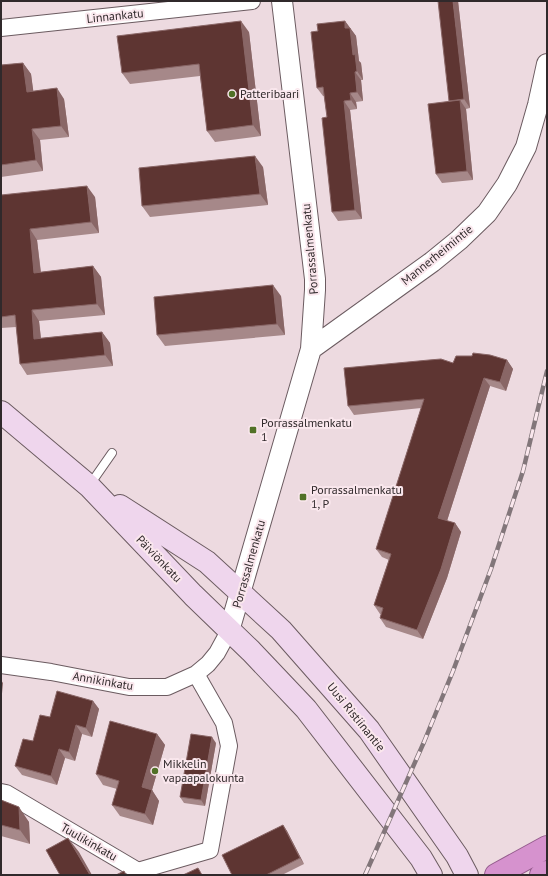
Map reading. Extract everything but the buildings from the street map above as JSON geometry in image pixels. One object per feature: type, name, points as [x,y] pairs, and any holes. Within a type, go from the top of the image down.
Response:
[{"type":"highway","points":[[496,875],[547,847]]},
{"type":"highway","points":[[541,875],[547,872]]},
{"type":"main road","name":"Päiviönkatu","points":[[1,412],[89,486],[229,631]]},
{"type":"main road","name":"Päiviönkatu","points":[[89,486],[207,562],[241,592]]},
{"type":"main road","name":"Uusi Ristiinantie","points":[[241,592],[281,630],[369,730],[457,856],[467,875]]},
{"type":"main road","points":[[229,631],[251,651],[306,709],[421,858],[431,875]]},
{"type":"street","name":"Linnankatu","points":[[1,28],[252,1]]},
{"type":"street","name":"Porrassalmenkatu","points":[[229,631],[311,349],[315,279],[282,1]]},
{"type":"street","name":"Mannerheimintie","points":[[311,349],[432,262],[459,240],[487,213],[507,184],[526,147],[538,105],[547,64]]},
{"type":"street","name":"Annikinkatu","points":[[1,665],[51,672],[129,687],[167,687],[196,674],[208,664],[217,653],[229,631]]},
{"type":"street","name":"Tuulikinkatu","points":[[1,792],[6,793],[139,873],[210,850],[229,746],[224,724],[196,674]]},
{"type":"lane","points":[[89,486],[112,453]]},
{"type":"railway","points":[[365,875],[424,742],[453,671],[491,569],[523,471],[547,371]]},
{"type":"place","name":"Patteribaari","points":[[232,94]]},
{"type":"place","name":"Porrassalmenkatu 1","points":[[253,430]]},
{"type":"place","name":"Porrassalmenkatu 1, P","points":[[303,497]]},
{"type":"place","name":"Mikkelin vapaapalokunta","points":[[155,771]]}]
